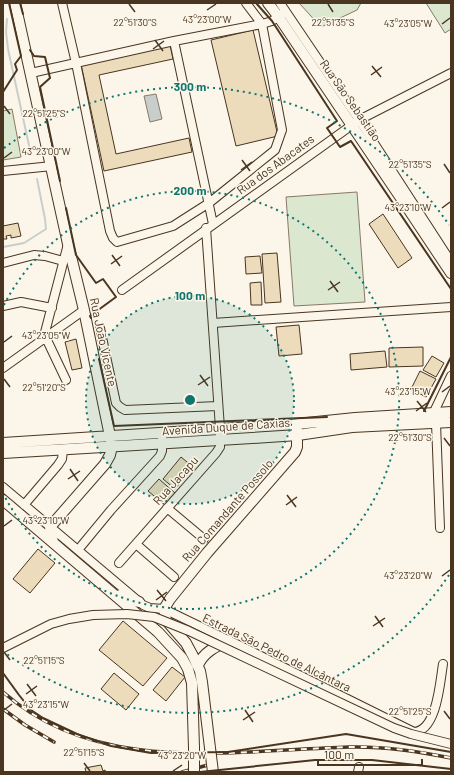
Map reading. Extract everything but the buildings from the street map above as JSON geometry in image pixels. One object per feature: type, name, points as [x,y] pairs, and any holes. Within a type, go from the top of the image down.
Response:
[{"type":"main road","name":"Rua João Vicente","points":[[15,3],[84,310],[112,446]]},
{"type":"main road","name":"Rua São Sebastião","points":[[268,3],[282,14],[337,105],[356,122],[451,273]]},
{"type":"main road","name":"Avenida Duque de Caxias","points":[[3,453],[298,435],[434,418],[451,412]]},
{"type":"main road","name":"Avenida Duque de Caxias","points":[[3,443],[297,424],[355,418],[434,418],[451,422]]},
{"type":"main road","name":"Rua Comandante Possolo","points":[[164,609],[207,553],[291,457],[297,447],[297,424]]},
{"type":"main road","points":[[53,542],[50,527],[105,464],[110,455],[112,446]]},
{"type":"main road","points":[[3,500],[158,632],[176,651],[186,665],[191,679],[192,688],[194,772]]},
{"type":"main road","points":[[112,592],[139,602]]},
{"type":"main road","points":[[164,609],[166,620],[186,643],[198,665],[202,682],[213,772]]},
{"type":"main road","points":[[198,665],[200,660],[207,653],[229,641]]},
{"type":"street","points":[[62,3],[113,238],[117,242],[173,226],[208,203],[275,150],[282,130],[262,24],[246,3]]},
{"type":"street","name":"Rua São Sebastião","points":[[280,3],[282,14]]},
{"type":"street","points":[[31,73],[174,41],[262,24],[272,21],[282,14]]},
{"type":"street","points":[[174,41],[208,203],[213,323],[221,440]]},
{"type":"street","name":"Rua dos Abacates","points":[[122,290],[356,122],[451,73]]},
{"type":"street","name":"Rua São Sebastião","points":[[356,122],[451,262]]},
{"type":"street","points":[[3,171],[52,166]]},
{"type":"street","name":"Rua João Vicente","points":[[45,339],[68,244]]},
{"type":"street","points":[[3,263],[34,255],[45,256],[63,261]]},
{"type":"street","points":[[3,306],[21,302],[52,308]]},
{"type":"street","points":[[213,323],[451,307]]},
{"type":"street","points":[[3,368],[84,310]]},
{"type":"street","points":[[100,328],[116,403],[120,407],[125,410],[218,406]]},
{"type":"street","points":[[45,339],[66,380]]},
{"type":"street","points":[[440,528],[434,418],[451,376]]},
{"type":"street","points":[[78,550],[111,510],[160,456],[163,443],[162,432]]},
{"type":"street","name":"Rua Jacapu","points":[[120,563],[216,453],[220,447],[221,440]]},
{"type":"street","points":[[24,505],[58,465],[62,459],[63,450]]},
{"type":"street","points":[[3,487],[139,602]]},
{"type":"street","points":[[167,508],[204,539]]},
{"type":"street","points":[[136,544],[174,577]]},
{"type":"street","name":"Estrada São Pedro de Alcântara","points":[[139,602],[150,608],[164,609],[414,732],[422,730],[436,709],[443,664]]},
{"type":"street","points":[[3,648],[51,624],[70,619],[93,615],[127,614],[154,617],[189,630],[394,728],[416,736],[451,744]]},
{"type":"green space","points":[[299,3],[361,3],[357,10],[321,27]]},
{"type":"green space","points":[[426,3],[451,3],[451,29],[445,33]]},
{"type":"green space","points":[[12,109],[21,157],[3,160],[3,111]]},
{"type":"green space","points":[[357,192],[365,302],[294,306],[286,197]]},
{"type":"shaded area","points":[[156,94],[162,119],[150,122],[144,96]]},
{"type":"waterway","points":[[7,19],[6,32],[8,49],[30,150]]},
{"type":"waterway","points":[[3,247],[24,243],[46,229],[37,179]]},
{"type":"railway","points":[[3,692],[40,718],[80,736],[122,747],[166,752],[211,753],[374,747],[413,751],[451,758]]},
{"type":"railway","points":[[3,709],[25,725],[54,742]]},
{"type":"railway","points":[[182,772],[208,765]]},
{"type":"wall","points":[[3,92],[17,70],[15,64],[21,56],[9,3]]},
{"type":"wall","points":[[20,3],[23,14]]},
{"type":"wall","points":[[256,3],[272,21],[337,121],[327,128],[340,147],[351,141],[451,289]]},
{"type":"wall","points":[[30,50],[34,56],[45,57],[50,78],[40,87],[60,181]]},
{"type":"wall","points":[[66,208],[76,255],[96,283],[103,279],[116,297],[90,316],[91,318]]},
{"type":"wall","points":[[424,411],[451,357]]},
{"type":"wall","points":[[99,359],[114,426],[327,417]]},
{"type":"wall","points":[[3,673],[31,710],[43,718],[77,734],[111,746],[151,753],[228,752],[346,734],[451,752]]},
{"type":"wall","points":[[200,772],[315,760],[372,760],[451,769]]}]
